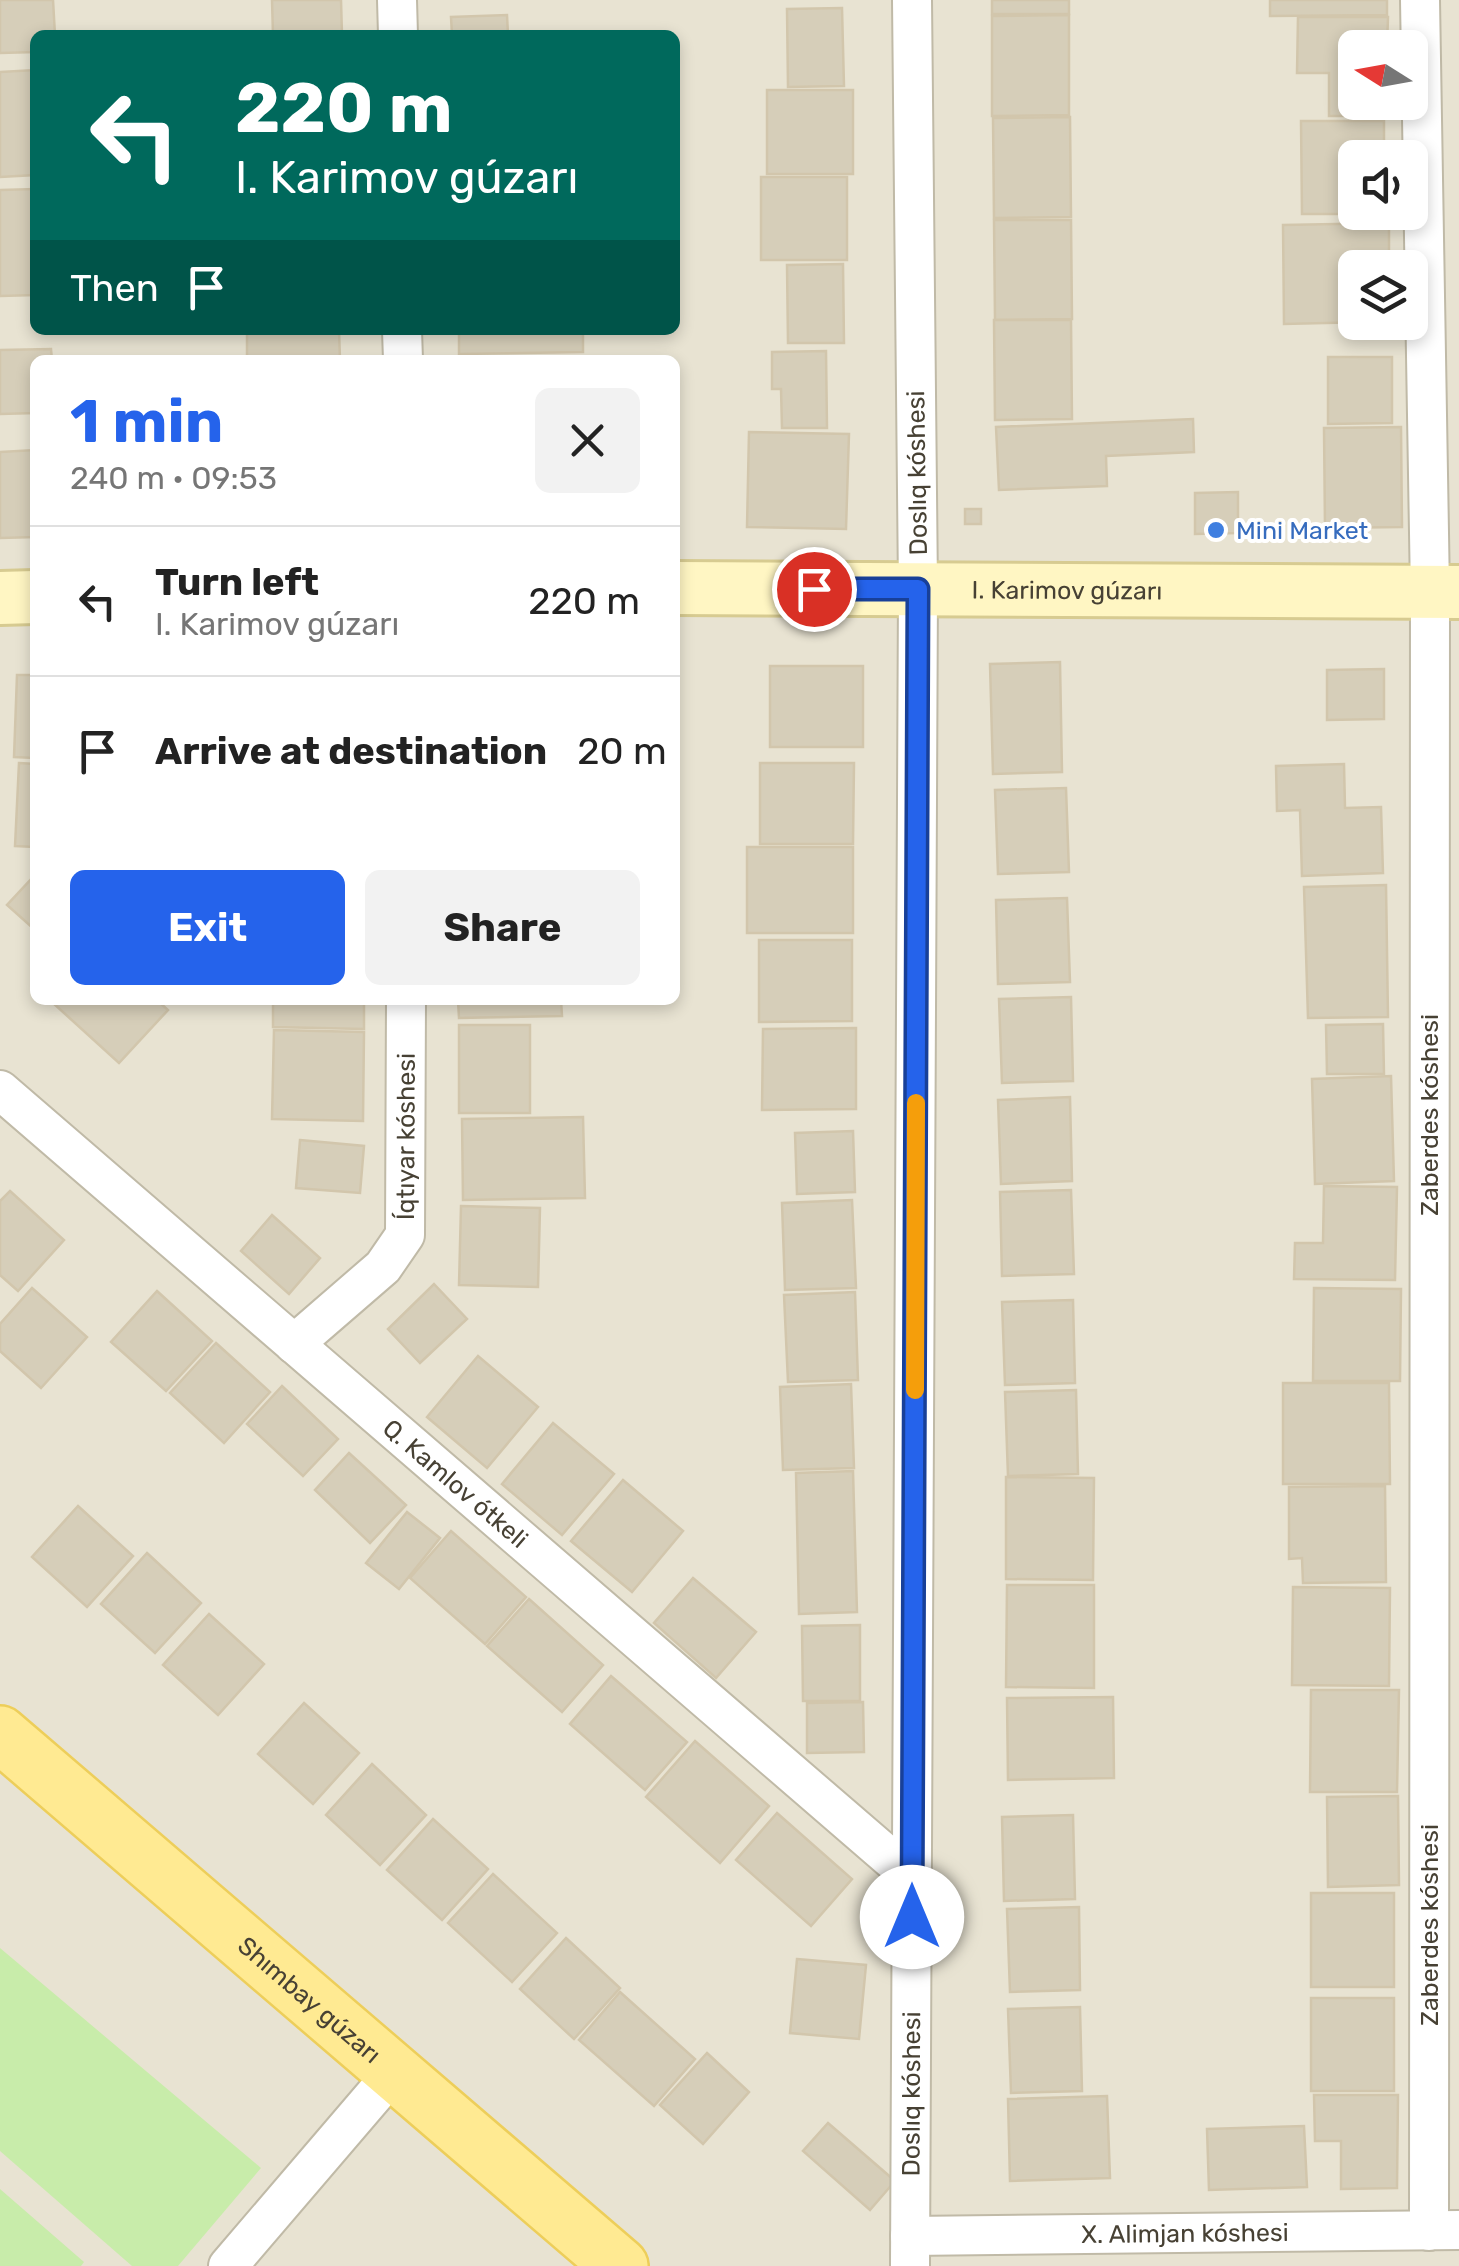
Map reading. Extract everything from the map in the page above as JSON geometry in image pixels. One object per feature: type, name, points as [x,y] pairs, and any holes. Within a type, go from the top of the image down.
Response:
[{"type":"main road","name":"Shımbay gúzarı","points":[[0,1734],[620,2266]]},
{"type":"street","points":[[397,0],[398,30]]},
{"type":"street","name":"Doslıq kóshesi","points":[[910,2251],[918,589],[912,0]]},
{"type":"street","name":"Zaberdes kóshesi","points":[[1420,0],[1444,592],[1444,2230]]},
{"type":"street","name":"I. Karimov gúzarı","points":[[680,588],[1444,592]]},
{"type":"street","points":[[0,598],[30,596]]},
{"type":"street","name":"Íqtıyar kóshesi","points":[[294,1344],[383,1267],[404,1234],[406,1005]]},
{"type":"street","name":"Q. Kamlov ótkeli","points":[[0,1090],[912,1877]]},
{"type":"street","points":[[228,2266],[394,2072]]},
{"type":"street","name":"X. Alimjan kóshesi","points":[[910,2251],[1444,2230]]},
{"type":"shaded area","points":[[0,0],[1459,0],[1459,2266],[0,2266]]},
{"type":"green space","points":[[0,1948],[261,2168],[178,2266],[132,2266],[0,2151]]},
{"type":"green space","points":[[0,2189],[84,2262],[81,2266],[0,2266]]},
{"type":"building","points":[[0,0],[53,0],[55,30],[30,30],[30,52],[0,53]]},
{"type":"building","points":[[272,0],[341,0],[342,30],[273,30]]},
{"type":"building","points":[[992,0],[1069,0],[1069,14],[992,14]]},
{"type":"building","points":[[1270,0],[1387,0],[1387,15],[1270,16]]},
{"type":"building","points":[[842,8],[844,86],[788,87],[787,9]]},
{"type":"building","points":[[507,15],[508,30],[452,30],[451,17]]},
{"type":"building","points":[[1069,15],[1069,115],[992,116],[992,16]]},
{"type":"building","points":[[1298,17],[1388,17],[1388,30],[1338,30],[1338,116],[1329,116],[1329,73],[1297,73]]},
{"type":"building","points":[[30,70],[30,175],[0,177],[0,72]]},
{"type":"building","points":[[767,90],[853,90],[853,174],[767,174]]},
{"type":"building","points":[[1070,117],[1071,217],[994,218],[993,118]]},
{"type":"building","points":[[1301,121],[1384,121],[1384,140],[1338,140],[1338,214],[1302,214]]},
{"type":"building","points":[[761,177],[847,177],[847,260],[761,260]]},
{"type":"building","points":[[30,189],[30,295],[0,296],[0,190]]},
{"type":"building","points":[[994,220],[1071,220],[1072,319],[995,320]]},
{"type":"building","points":[[1338,224],[1338,230],[1389,230],[1389,250],[1338,250],[1338,323],[1284,324],[1283,225]]},
{"type":"building","points":[[843,264],[844,343],[788,343],[787,265]]},
{"type":"building","points":[[994,320],[1071,320],[1072,419],[995,420]]},
{"type":"building","points":[[247,335],[339,335],[340,355],[247,355]]},
{"type":"building","points":[[459,335],[583,335],[583,352],[459,354]]},
{"type":"building","points":[[51,349],[52,355],[30,355],[30,413],[0,414],[0,350]]},
{"type":"building","points":[[826,351],[827,428],[782,428],[781,389],[772,389],[772,352]]},
{"type":"building","points":[[1328,357],[1392,357],[1392,423],[1328,424]]},
{"type":"building","points":[[1193,419],[1194,452],[1106,456],[1107,486],[999,490],[996,427]]},
{"type":"building","points":[[1401,427],[1402,527],[1325,528],[1324,428]]},
{"type":"building","points":[[749,432],[849,434],[846,529],[747,527]]},
{"type":"building","points":[[30,450],[30,537],[0,538],[0,452]]},
{"type":"building","points":[[1238,492],[1238,533],[1195,534],[1195,493]]},
{"type":"building","points":[[965,509],[981,509],[981,524],[965,524]]},
{"type":"building","points":[[1060,662],[1062,772],[993,774],[990,664]]},
{"type":"building","points":[[770,666],[863,666],[863,747],[770,747]]},
{"type":"building","points":[[1384,669],[1384,719],[1327,720],[1327,670]]},
{"type":"building","points":[[17,675],[30,675],[30,758],[14,757]]},
{"type":"building","points":[[19,763],[30,764],[30,847],[15,846]]},
{"type":"building","points":[[760,763],[854,763],[853,844],[760,844]]},
{"type":"building","points":[[1344,764],[1345,808],[1381,807],[1383,873],[1302,876],[1300,810],[1277,811],[1276,766]]},
{"type":"building","points":[[1066,788],[1069,872],[998,874],[995,790]]},
{"type":"building","points":[[747,847],[853,847],[853,933],[747,933]]},
{"type":"building","points":[[30,880],[30,926],[7,905]]},
{"type":"building","points":[[1386,885],[1388,1017],[1308,1018],[1304,887]]},
{"type":"building","points":[[1067,898],[1070,982],[998,984],[996,900]]},
{"type":"building","points":[[759,940],[852,940],[852,1021],[759,1022]]},
{"type":"building","points":[[1071,997],[1073,1081],[1002,1083],[999,999]]},
{"type":"building","points":[[55,1005],[162,1005],[168,1010],[119,1063]]},
{"type":"building","points":[[273,1005],[364,1005],[364,1029],[273,1027]]},
{"type":"building","points":[[458,1005],[561,1005],[562,1016],[459,1018]]},
{"type":"building","points":[[1383,1024],[1384,1074],[1327,1074],[1326,1025]]},
{"type":"building","points":[[459,1025],[530,1025],[530,1113],[459,1113]]},
{"type":"building","points":[[856,1028],[856,1109],[762,1110],[763,1029]]},
{"type":"building","points":[[274,1030],[364,1032],[363,1121],[272,1119]]},
{"type":"building","points":[[1391,1076],[1394,1181],[1315,1184],[1312,1079]]},
{"type":"building","points":[[1070,1097],[1072,1181],[1001,1184],[998,1100]]},
{"type":"building","points":[[583,1117],[585,1198],[463,1200],[462,1119]]},
{"type":"building","points":[[853,1131],[855,1192],[797,1194],[795,1133]]},
{"type":"building","points":[[300,1140],[364,1146],[360,1193],[296,1188]]},
{"type":"building","points":[[1324,1186],[1397,1187],[1395,1280],[1294,1279],[1295,1243],[1323,1243]]},
{"type":"building","points":[[1071,1190],[1074,1274],[1002,1276],[1000,1192]]},
{"type":"building","points":[[10,1191],[64,1240],[18,1291],[0,1275],[0,1201]]},
{"type":"building","points":[[852,1200],[856,1288],[785,1290],[782,1203]]},
{"type":"building","points":[[461,1206],[540,1208],[538,1287],[459,1285]]},
{"type":"building","points":[[272,1215],[320,1258],[289,1294],[241,1251]]},
{"type":"building","points":[[434,1284],[467,1319],[420,1363],[388,1329]]},
{"type":"building","points":[[32,1288],[87,1337],[41,1388],[0,1351],[0,1324]]},
{"type":"building","points":[[1314,1288],[1401,1289],[1400,1381],[1313,1381]]},
{"type":"building","points":[[157,1291],[212,1341],[166,1391],[111,1342]]},
{"type":"building","points":[[855,1292],[858,1380],[788,1382],[784,1295]]},
{"type":"building","points":[[1073,1300],[1075,1383],[1005,1385],[1002,1302]]},
{"type":"building","points":[[216,1343],[270,1392],[224,1443],[170,1393]]},
{"type":"building","points":[[478,1356],[538,1407],[487,1468],[427,1417]]},
{"type":"building","points":[[1283,1383],[1389,1383],[1390,1484],[1283,1484]]},
{"type":"building","points":[[851,1384],[854,1468],[783,1470],[780,1387]]},
{"type":"building","points":[[282,1386],[338,1439],[303,1476],[247,1424]]},
{"type":"building","points":[[1076,1390],[1078,1474],[1008,1476],[1005,1392]]},
{"type":"building","points":[[553,1423],[614,1474],[562,1535],[502,1484]]},
{"type":"building","points":[[349,1453],[406,1505],[370,1543],[315,1490]]},
{"type":"building","points":[[853,1471],[857,1612],[799,1614],[796,1473]]},
{"type":"building","points":[[1006,1477],[1094,1478],[1093,1580],[1006,1579]]},
{"type":"building","points":[[623,1480],[683,1531],[632,1592],[571,1541]]},
{"type":"building","points":[[1385,1486],[1386,1582],[1303,1583],[1302,1558],[1289,1559],[1289,1487]]},
{"type":"building","points":[[78,1506],[133,1556],[87,1607],[32,1557]]},
{"type":"building","points":[[407,1512],[440,1538],[399,1589],[366,1563]]},
{"type":"building","points":[[451,1531],[526,1597],[485,1644],[410,1578]]},
{"type":"building","points":[[147,1553],[201,1603],[155,1653],[101,1604]]},
{"type":"building","points":[[693,1578],[756,1632],[716,1678],[654,1623]]},
{"type":"building","points":[[1007,1585],[1094,1585],[1094,1688],[1006,1687]]},
{"type":"building","points":[[1293,1587],[1390,1588],[1389,1686],[1292,1685]]},
{"type":"building","points":[[529,1599],[603,1665],[562,1712],[487,1646]]},
{"type":"building","points":[[209,1614],[264,1664],[218,1715],[163,1665]]},
{"type":"building","points":[[860,1625],[860,1701],[803,1701],[802,1626]]},
{"type":"building","points":[[611,1676],[687,1742],[645,1790],[570,1724]]},
{"type":"building","points":[[1311,1690],[1399,1690],[1397,1792],[1310,1792]]},
{"type":"building","points":[[1113,1697],[1114,1778],[1008,1780],[1007,1698]]},
{"type":"building","points":[[863,1702],[864,1752],[807,1753],[807,1703]]},
{"type":"building","points":[[304,1703],[359,1753],[313,1804],[258,1754]]},
{"type":"building","points":[[695,1741],[769,1806],[720,1863],[646,1797]]},
{"type":"building","points":[[372,1764],[426,1815],[380,1865],[326,1815]]},
{"type":"building","points":[[1398,1796],[1399,1885],[1328,1887],[1327,1797]]},
{"type":"building","points":[[777,1813],[852,1879],[811,1926],[736,1860]]},
{"type":"building","points":[[1073,1815],[1075,1899],[1004,1901],[1002,1817]]},
{"type":"building","points":[[433,1819],[488,1869],[442,1920],[387,1870]]},
{"type":"building","points":[[493,1874],[557,1933],[512,1982],[448,1923]]},
{"type":"building","points":[[1311,1893],[1394,1893],[1394,1987],[1311,1987]]},
{"type":"building","points":[[1079,1907],[1080,1990],[1010,1992],[1007,1909]]},
{"type":"building","points":[[566,1938],[620,1988],[574,2039],[520,1989]]},
{"type":"building","points":[[797,1959],[866,1965],[859,2039],[790,2033]]},
{"type":"building","points":[[620,1992],[695,2059],[654,2106],[579,2040]]},
{"type":"building","points":[[1311,1998],[1394,1998],[1394,2091],[1311,2091]]},
{"type":"building","points":[[1080,2007],[1082,2091],[1011,2093],[1008,2009]]},
{"type":"building","points":[[707,2053],[749,2092],[703,2144],[660,2105]]},
{"type":"building","points":[[1314,2095],[1398,2095],[1397,2188],[1341,2189],[1341,2141],[1315,2141]]},
{"type":"building","points":[[1107,2096],[1110,2178],[1010,2181],[1008,2099]]},
{"type":"building","points":[[828,2123],[895,2181],[870,2210],[803,2151]]},
{"type":"building","points":[[1304,2126],[1307,2187],[1209,2190],[1207,2129]]},
{"type":"slow traffic","points":[[915,1390],[916,1103]]},
{"type":"place","name":"Mini Market","points":[[1216,530]]},
{"type":"route","points":[[814,589],[918,589],[912,1917]]}]
